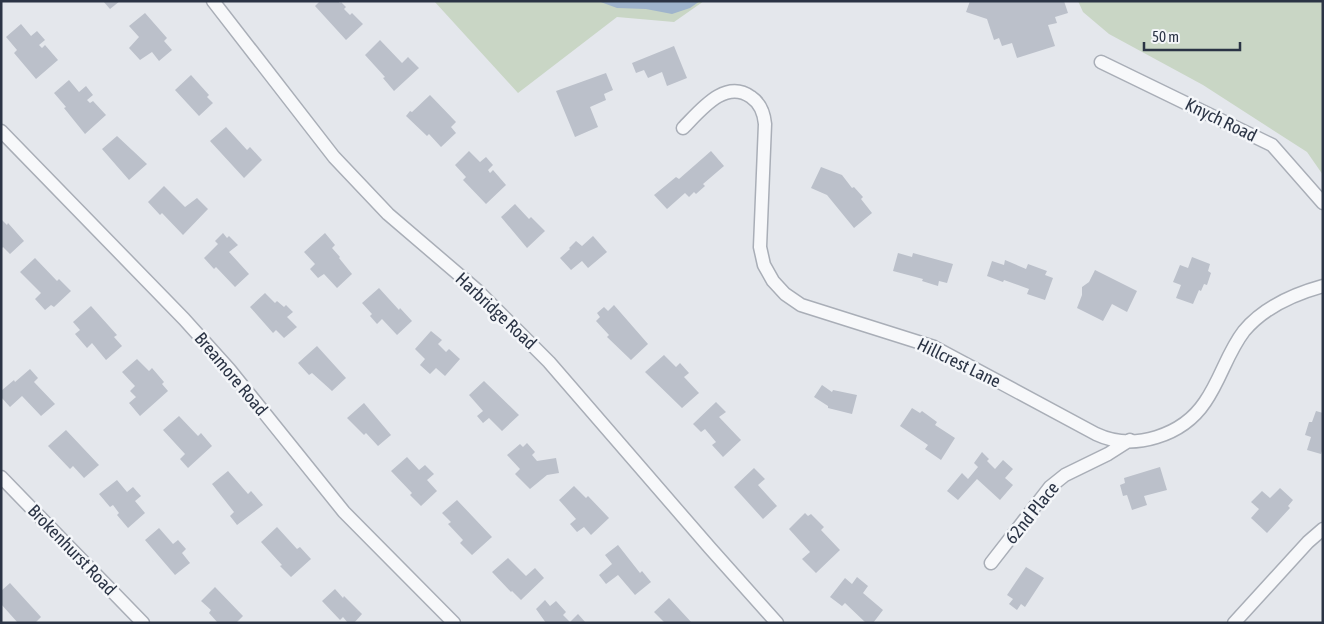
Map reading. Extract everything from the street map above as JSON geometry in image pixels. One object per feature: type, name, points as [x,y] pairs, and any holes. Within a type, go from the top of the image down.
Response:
[{"type":"street","name":"Harbridge Road","points":[[214,1],[334,158],[388,214],[478,291],[549,362],[777,623]]},
{"type":"street","name":"Knych Road","points":[[1101,62],[1272,145],[1323,203]]},
{"type":"street","name":"Hillcrest Lane","points":[[683,128],[713,99],[724,93],[741,92],[752,97],[760,106],[765,124],[760,247],[764,265],[770,276],[790,298],[812,309],[934,347],[1098,435],[1117,440],[1150,440],[1168,433],[1186,422],[1206,401],[1230,352],[1246,329],[1264,313],[1284,300],[1306,290],[1323,286]]},
{"type":"street","name":"Breamore Road","points":[[1,131],[190,325],[235,376],[335,502],[373,543],[454,623]]},
{"type":"street","name":"62nd Place","points":[[991,563],[1050,487],[1060,478],[1108,454],[1130,440]]},
{"type":"street","name":"Brokenhurst Road","points":[[1,477],[143,623]]},
{"type":"street","points":[[1234,623],[1295,556],[1323,529]]},
{"type":"green space","points":[[434,1],[704,1],[674,22],[617,17],[518,93]]},
{"type":"green space","points":[[1078,1],[1323,1],[1323,175],[1307,152],[1203,85],[1109,34],[1083,12]]},
{"type":"water","points":[[598,1],[700,1],[690,8],[672,14],[646,9],[617,8]]},
{"type":"building","points":[[103,1],[120,1],[110,9]]},
{"type":"building","points":[[320,1],[341,2],[346,7],[344,9],[350,15],[352,13],[363,24],[346,40],[315,6]]},
{"type":"building","points":[[970,1],[1064,1],[1068,13],[1055,17],[1057,23],[1048,25],[1055,46],[1017,58],[1012,43],[1002,46],[999,38],[994,40],[987,19],[966,12]]},
{"type":"building","points":[[145,13],[167,38],[164,41],[172,50],[159,61],[152,52],[140,60],[129,48],[139,37],[129,26]]},
{"type":"building","points":[[21,24],[31,36],[37,31],[45,40],[39,45],[42,48],[45,45],[58,60],[36,79],[14,53],[17,50],[6,37]]},
{"type":"building","points":[[380,40],[402,63],[408,57],[419,68],[394,91],[383,78],[385,77],[365,55]]},
{"type":"building","points":[[674,46],[687,78],[667,86],[662,72],[648,78],[644,70],[636,73],[632,63]]},
{"type":"building","points":[[606,73],[613,90],[604,94],[606,100],[590,107],[598,127],[575,137],[556,91]]},
{"type":"building","points":[[191,75],[209,95],[207,97],[213,103],[199,116],[175,90]]},
{"type":"building","points":[[69,80],[79,92],[86,86],[93,95],[87,100],[90,103],[93,101],[106,115],[85,134],[54,93]]},
{"type":"building","points":[[430,95],[456,122],[451,127],[456,133],[441,147],[429,134],[427,136],[406,116]]},
{"type":"building","points":[[226,127],[247,150],[250,147],[262,160],[244,178],[210,141]]},
{"type":"building","points":[[117,136],[147,164],[129,180],[102,149]]},
{"type":"building","points":[[469,151],[480,162],[486,157],[493,165],[488,170],[490,173],[493,170],[506,185],[486,204],[463,180],[466,177],[455,165]]},
{"type":"building","points":[[711,151],[724,166],[703,184],[705,186],[696,194],[694,192],[689,197],[685,193],[667,209],[654,195],[676,177],[679,179]]},
{"type":"building","points":[[821,167],[842,175],[852,188],[854,187],[863,197],[861,199],[872,213],[854,228],[827,195],[811,188]]},
{"type":"building","points":[[164,186],[185,207],[197,198],[208,209],[183,235],[162,213],[160,215],[148,202]]},
{"type":"building","points":[[515,204],[529,219],[531,217],[545,231],[527,248],[501,217]]},
{"type":"building","points":[[1,219],[7,225],[8,223],[24,241],[10,254],[3,247],[1,249]]},
{"type":"building","points":[[223,233],[238,245],[229,252],[249,274],[235,287],[216,267],[214,269],[204,258],[218,244],[215,241]]},
{"type":"building","points":[[325,233],[335,245],[332,248],[352,274],[337,288],[324,274],[318,278],[310,269],[315,264],[304,252]]},
{"type":"building","points":[[593,236],[607,252],[588,268],[582,261],[571,270],[560,258],[576,241],[582,246]]},
{"type":"building","points":[[898,253],[912,257],[913,253],[953,264],[947,283],[939,281],[938,286],[922,281],[923,279],[893,271]]},
{"type":"building","points":[[1192,257],[1210,264],[1208,271],[1211,273],[1207,285],[1204,284],[1201,291],[1199,290],[1193,304],[1176,298],[1181,285],[1173,282],[1180,265],[1188,268]]},
{"type":"building","points":[[35,258],[57,281],[59,279],[71,291],[54,307],[51,305],[45,310],[35,299],[41,293],[20,272]]},
{"type":"building","points":[[1005,260],[1026,269],[1028,264],[1047,271],[1045,275],[1053,278],[1045,300],[1027,294],[1029,289],[987,276],[992,261],[1004,265]]},
{"type":"building","points":[[1095,270],[1137,291],[1127,312],[1112,304],[1103,321],[1077,308],[1082,295],[1082,287],[1089,282]]},
{"type":"building","points":[[379,288],[412,321],[397,335],[382,319],[377,324],[370,316],[372,314],[362,303]]},
{"type":"building","points":[[265,293],[275,303],[277,301],[284,307],[286,305],[293,312],[287,317],[297,327],[284,338],[276,330],[273,333],[250,307]]},
{"type":"building","points":[[614,305],[648,344],[631,360],[607,337],[609,335],[596,321],[600,317],[597,313],[604,307],[608,311]]},
{"type":"building","points":[[91,306],[117,335],[114,337],[122,346],[106,360],[92,343],[87,348],[75,334],[80,330],[73,322]]},
{"type":"building","points":[[431,331],[442,340],[438,344],[446,352],[449,349],[460,359],[445,376],[436,368],[430,374],[420,365],[425,359],[415,349]]},
{"type":"building","points":[[317,346],[346,378],[332,391],[312,373],[309,375],[298,363]]},
{"type":"building","points":[[664,355],[676,367],[680,363],[689,373],[684,377],[699,393],[682,408],[645,372]]},
{"type":"building","points":[[137,359],[149,371],[152,368],[164,382],[162,384],[168,391],[140,416],[129,403],[136,397],[130,391],[135,386],[122,372]]},
{"type":"building","points":[[30,369],[38,378],[34,382],[55,404],[41,416],[22,396],[10,407],[1,397],[1,391]]},
{"type":"building","points":[[484,381],[519,415],[502,431],[489,418],[483,423],[477,416],[483,411],[469,395]]},
{"type":"building","points":[[822,385],[832,392],[833,390],[857,395],[852,414],[828,408],[828,406],[814,397]]},
{"type":"building","points":[[716,402],[726,412],[719,417],[741,440],[723,457],[712,445],[716,442],[705,429],[701,432],[693,424]]},
{"type":"building","points":[[364,403],[391,435],[378,446],[366,433],[364,435],[347,418]]},
{"type":"building","points":[[912,408],[920,413],[922,411],[937,422],[935,425],[955,438],[941,460],[925,449],[928,445],[900,426]]},
{"type":"building","points":[[1316,411],[1323,413],[1323,448],[1321,454],[1307,450],[1311,437],[1305,435],[1309,422],[1312,422]]},
{"type":"building","points":[[179,416],[198,436],[201,433],[212,446],[188,468],[180,459],[185,454],[163,430]]},
{"type":"building","points":[[66,430],[99,465],[84,478],[73,466],[70,469],[48,446]]},
{"type":"building","points":[[527,443],[535,452],[532,455],[537,461],[556,458],[559,473],[547,475],[530,489],[515,474],[520,469],[507,455],[520,444],[523,447]]},
{"type":"building","points":[[982,452],[995,469],[1003,460],[1013,469],[1005,478],[1013,485],[1000,500],[977,479],[958,500],[947,491],[962,473],[968,479],[978,467],[974,463]]},
{"type":"building","points":[[407,457],[419,470],[425,465],[434,474],[427,480],[437,491],[421,506],[410,495],[412,493],[391,471]]},
{"type":"building","points":[[1160,467],[1167,490],[1144,496],[1147,505],[1132,510],[1127,495],[1123,496],[1120,485],[1125,483],[1124,478]]},
{"type":"building","points":[[754,468],[765,479],[758,485],[777,506],[763,519],[734,487]]},
{"type":"building","points":[[228,471],[248,494],[251,491],[263,505],[237,525],[230,516],[234,512],[212,484]]},
{"type":"building","points":[[117,480],[127,492],[133,487],[141,496],[135,501],[145,513],[128,528],[117,515],[119,513],[113,505],[110,507],[99,494]]},
{"type":"building","points":[[574,486],[586,498],[588,496],[609,518],[591,535],[584,527],[577,532],[570,524],[576,519],[559,500]]},
{"type":"building","points":[[1280,488],[1293,500],[1288,506],[1290,508],[1267,533],[1251,518],[1259,509],[1251,502],[1262,491],[1270,498]]},
{"type":"building","points":[[457,500],[492,537],[472,555],[460,543],[463,540],[448,524],[451,522],[442,513]]},
{"type":"building","points":[[805,513],[808,516],[811,514],[824,527],[821,530],[840,550],[816,573],[802,559],[810,552],[789,529]]},
{"type":"building","points":[[277,527],[297,549],[300,547],[311,559],[291,577],[261,542]]},
{"type":"building","points":[[159,528],[173,544],[178,540],[186,549],[182,553],[190,563],[175,575],[145,540]]},
{"type":"building","points":[[618,545],[640,573],[642,571],[651,582],[635,595],[618,575],[606,584],[599,575],[612,564],[605,555]]},
{"type":"building","points":[[508,558],[526,576],[535,568],[544,578],[521,600],[492,572]]},
{"type":"building","points":[[1026,567],[1044,578],[1025,607],[1021,604],[1017,610],[1009,604],[1013,599],[1007,595]]},
{"type":"building","points":[[857,577],[868,586],[863,593],[883,610],[873,623],[866,623],[845,603],[842,606],[830,597],[845,578],[852,584]]},
{"type":"building","points":[[10,583],[41,617],[35,623],[18,623],[1,604],[1,591]]},
{"type":"building","points":[[215,587],[243,616],[236,623],[218,623],[209,613],[211,610],[201,601]]},
{"type":"building","points":[[335,589],[362,614],[354,623],[348,623],[343,617],[340,620],[322,601]]},
{"type":"building","points":[[669,598],[692,623],[665,623],[654,612]]},
{"type":"building","points":[[545,600],[550,606],[556,601],[566,612],[563,615],[570,622],[578,614],[586,623],[546,623],[536,609]]}]
